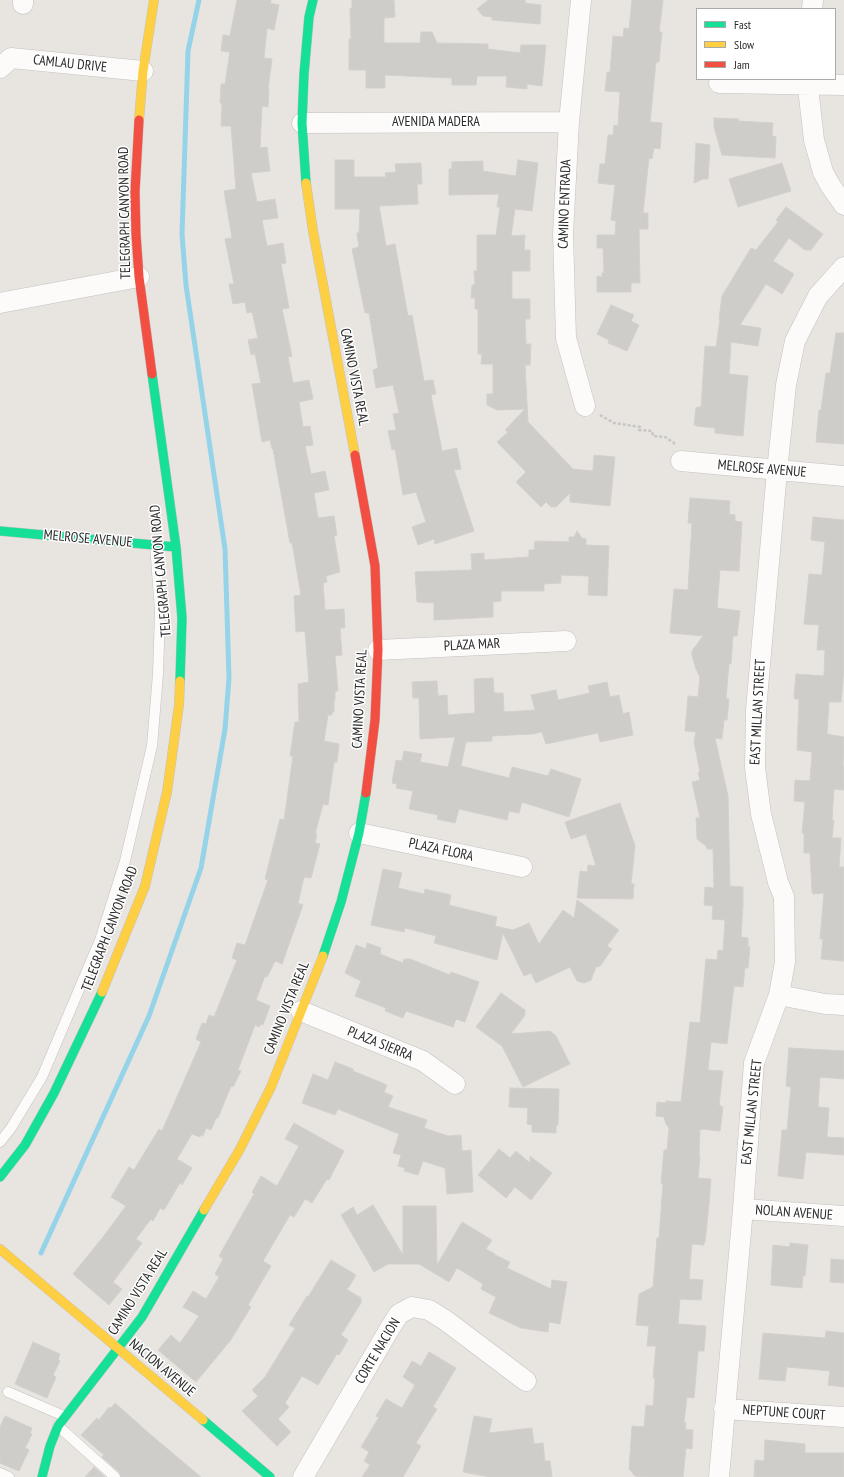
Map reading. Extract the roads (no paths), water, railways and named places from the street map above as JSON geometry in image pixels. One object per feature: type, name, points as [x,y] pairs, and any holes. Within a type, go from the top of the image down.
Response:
[{"type":"street","name":"TELEGRAPH CANYON ROAD","points":[[0,1177],[25,1145],[54,1093],[103,990],[145,886],[167,792],[179,705],[182,618],[176,547],[139,277],[136,234],[139,110],[143,71],[154,0]]},
{"type":"street","name":"CAMINO VISTA REAL","points":[[42,1477],[50,1446],[58,1426],[64,1416],[142,1317],[240,1149],[271,1087],[319,967],[341,902],[359,832],[368,785],[374,727],[378,650],[375,566],[306,185],[302,123],[304,74],[309,17],[313,0]]},
{"type":"street","name":"CAMINO ENTRADA","points":[[581,0],[569,122],[563,234],[566,338],[585,406]]},
{"type":"street","name":"CAMLAU DRIVE","points":[[0,68],[11,58],[143,71]]},
{"type":"street","points":[[719,82],[807,82],[844,85]]},
{"type":"street","points":[[807,82],[814,140],[823,172],[844,205]]},
{"type":"street","name":"AVENIDA MADERA","points":[[302,123],[569,122]]},
{"type":"street","name":"EAST MILLAN STREET","points":[[719,1477],[743,1209],[754,1063],[779,995],[785,962],[784,897],[778,882],[761,814],[755,768],[756,710],[777,471],[786,384],[795,340],[818,296],[844,267]]},
{"type":"street","points":[[0,303],[139,277]]},
{"type":"street","name":"MELROSE AVENUE","points":[[681,461],[844,476]]},
{"type":"street","name":"MELROSE AVENUE","points":[[0,531],[176,547]]},
{"type":"street","name":"PLAZA MAR","points":[[378,650],[566,640]]},
{"type":"street","name":"PLAZA FLORA","points":[[359,832],[522,867]]},
{"type":"street","points":[[779,995],[825,1004],[844,1005]]},
{"type":"street","name":"PLAZA SIERRA","points":[[301,1011],[423,1061],[455,1084]]},
{"type":"street","name":"NOLAN AVENUE","points":[[743,1209],[844,1216]]},
{"type":"street","name":"NACION AVENUE","points":[[0,1249],[270,1477]]},
{"type":"street","name":"CORTE NACION","points":[[303,1477],[393,1323],[399,1314],[412,1307],[429,1310],[445,1320],[526,1381]]},
{"type":"street","name":"NEPTUNE COURT","points":[[724,1409],[844,1417]]},
{"type":"lane","points":[[0,1142],[11,1128],[42,1077],[100,940],[125,861],[152,746],[158,674],[160,611],[155,545]]},
{"type":"lane","points":[[8,1392],[64,1416]]},
{"type":"lane","points":[[58,1426],[115,1477]]},
{"type":"lane","points":[[0,1473],[9,1477]]},
{"type":"waterway","points":[[41,1253],[149,1016],[201,868],[225,729],[229,678],[225,549],[186,285],[182,234],[188,51],[199,0]]}]
